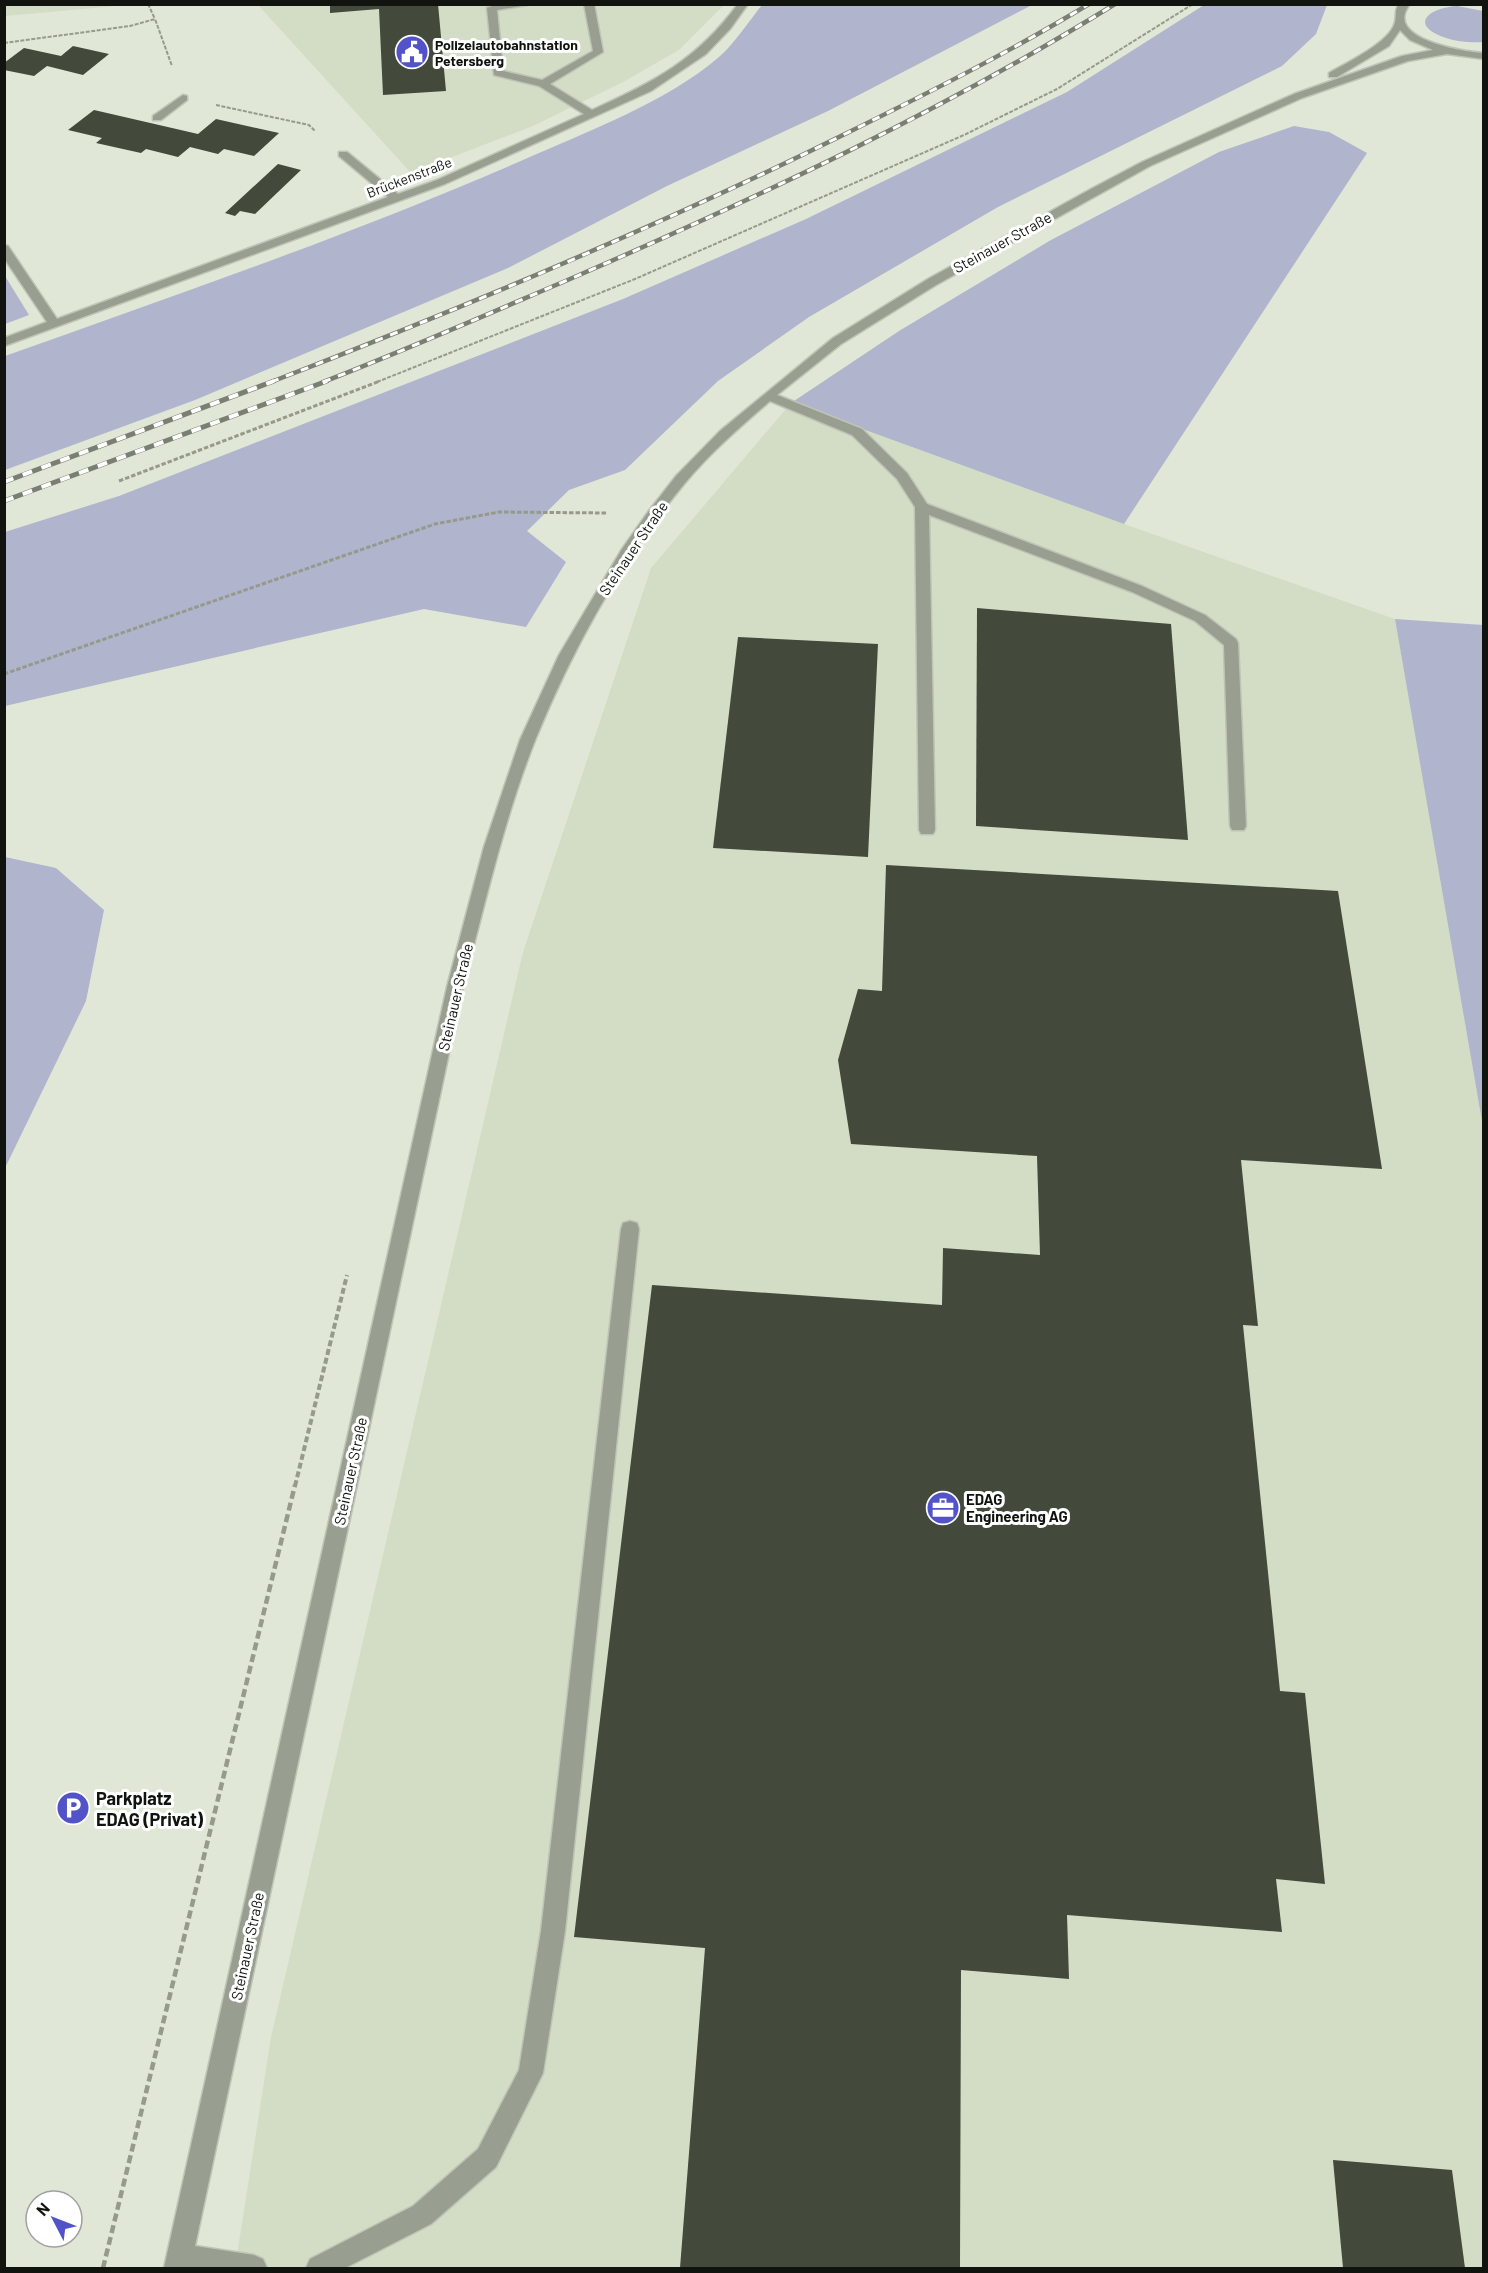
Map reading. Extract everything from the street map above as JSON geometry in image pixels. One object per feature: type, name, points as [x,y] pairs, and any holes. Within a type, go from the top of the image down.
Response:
[{"type":"street","points":[[528,4],[492,8],[498,73],[543,84],[592,114]]},
{"type":"street","points":[[543,84],[597,52],[589,4]]},
{"type":"street","name":"Brückenstraße","points":[[4,342],[441,182],[647,89],[702,52],[726,27],[743,4]]},
{"type":"street","points":[[1402,6],[1399,15],[1400,22],[1412,36],[1447,51],[1484,56]]},
{"type":"street","name":"Steinauer Straße","points":[[1298,96],[1385,44],[1400,22]]},
{"type":"street","name":"Steinauer Straße","points":[[178,2263],[455,987],[492,847],[528,740],[566,655],[629,549],[681,479],[768,396],[837,341],[932,282],[1146,164],[1298,96],[1406,58],[1447,51]]},
{"type":"street","points":[[157,118],[183,98]]},
{"type":"street","points":[[343,154],[396,198]]},
{"type":"street","points":[[4,248],[54,324]]},
{"type":"street","points":[[768,396],[857,432],[902,476],[922,507],[927,830]]},
{"type":"street","points":[[922,507],[1137,589],[1200,618],[1231,643],[1238,826]]},
{"type":"street","points":[[319,2268],[422,2215],[487,2158],[531,2073],[553,1931],[630,1228]]},
{"type":"street","points":[[178,2263],[254,2268]]},
{"type":"path","points":[[148,4],[155,19]]},
{"type":"path","points":[[119,481],[394,376],[714,246],[926,152],[1059,88],[1156,25],[1193,4]]},
{"type":"path","points":[[4,674],[435,524],[499,512],[653,515]]},
{"type":"path","points":[[103,2268],[347,1273]]},
{"type":"shaded area","points":[[5,4],[127,4],[127,5],[5,16]]},
{"type":"shaded area","points":[[258,5],[724,5],[679,50],[625,81],[533,126],[411,173]]},
{"type":"shaded area","points":[[762,5],[1032,5],[828,111],[667,186],[508,268],[195,400],[5,470],[5,356],[266,263],[395,213],[625,115],[675,88],[719,57]]},
{"type":"shaded area","points":[[1204,5],[1327,5],[1316,34],[1282,66],[998,207],[809,317],[718,381],[625,470],[569,490],[527,531],[566,562],[526,627],[424,609],[5,706],[5,532],[119,496],[623,299],[806,219],[1067,92]]},
{"type":"shaded area","points":[[1457,6],[1483,11],[1483,42],[1451,39],[1434,33],[1428,28],[1425,23],[1426,18],[1431,14],[1447,7]]},
{"type":"shaded area","points":[[1294,126],[1329,132],[1367,153],[1124,524],[791,403],[899,331],[1051,240],[1219,152]]},
{"type":"shaded area","points":[[5,276],[29,315],[4,324]]},
{"type":"shaded area","points":[[791,403],[1124,524],[1395,619],[1483,1127],[1483,2268],[235,2268],[271,2037],[523,952],[651,568]]},
{"type":"shaded area","points":[[1395,619],[1483,625],[1483,1127]]},
{"type":"shaded area","points":[[5,857],[56,868],[104,910],[86,1001],[5,1168]]},
{"type":"building","name":"Polizeiautobahnstation Petersberg","points":[[330,4],[438,4],[446,91],[383,95],[379,9],[330,13]]},
{"type":"building","points":[[73,46],[109,54],[83,75],[47,66],[34,76],[4,70],[4,63],[24,48],[61,56]]},
{"type":"building","points":[[94,110],[198,134],[216,119],[279,133],[254,156],[224,149],[218,154],[190,147],[178,157],[146,149],[141,153],[96,143],[102,138],[68,130]]},
{"type":"building","points":[[278,164],[301,170],[255,214],[240,211],[235,216],[225,213]]},
{"type":"building","points":[[977,608],[1171,624],[1188,840],[976,826]]},
{"type":"building","points":[[738,637],[878,644],[868,857],[713,848]]},
{"type":"building","name":"EDAG Engineering AG","points":[[886,865],[1338,891],[1382,1169],[1241,1160],[1258,1326],[1243,1325],[1280,1691],[1305,1693],[1325,1884],[1276,1879],[1282,1932],[1067,1915],[1069,1979],[961,1970],[960,2268],[680,2268],[705,1948],[574,1937],[652,1285],[942,1305],[943,1248],[1040,1255],[1037,1156],[851,1144],[838,1060],[858,989],[882,991]]},
{"type":"building","points":[[1333,2160],[1452,2170],[1465,2268],[1343,2268]]},
{"type":"railway","points":[[271,382],[561,265],[704,201],[938,88],[1089,4]]},
{"type":"railway","points":[[323,382],[570,279],[779,185],[983,81],[1115,4]]},
{"type":"railway","points":[[4,482],[274,381]]},
{"type":"railway","points":[[4,501],[327,381]]},
{"type":"place","name":"Polizeiautobahnstation Petersberg","points":[[412,52]]},
{"type":"place","name":"EDAG Engineering AG","points":[[943,1508]]},
{"type":"place","name":"Parkplatz EDAG (Privat)","points":[[73,1808]]}]
